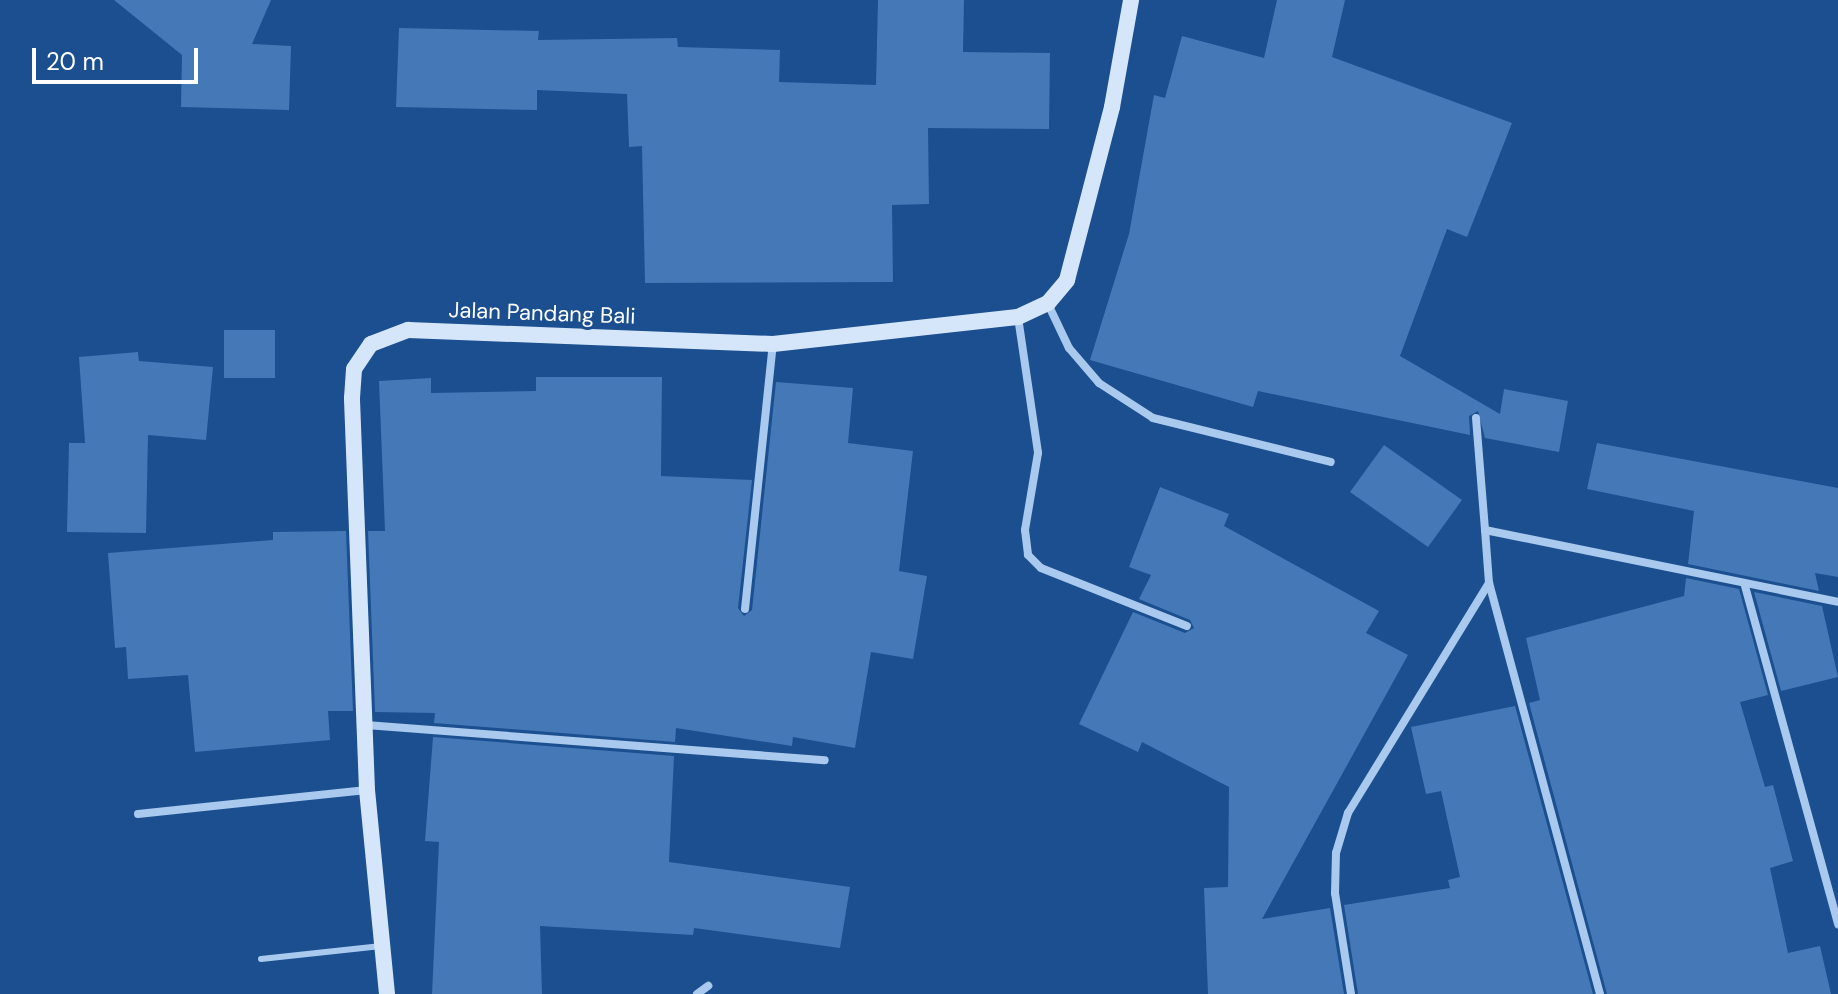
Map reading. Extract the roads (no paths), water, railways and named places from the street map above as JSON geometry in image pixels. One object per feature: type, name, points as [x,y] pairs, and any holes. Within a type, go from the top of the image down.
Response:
[{"type":"street","points":[[1131,0],[1080,239],[1067,280],[1048,303],[1069,348],[1099,383],[1153,418],[1331,462]]},
{"type":"street","name":"Jalan Pandang Bali","points":[[387,994],[367,790],[352,398],[354,369],[371,344],[408,330],[773,344],[1018,317],[1048,303]]},
{"type":"street","points":[[1018,317],[1038,453],[1025,530],[1028,555],[1041,568],[1187,626]]},
{"type":"street","points":[[745,609],[773,344]]},
{"type":"street","points":[[1476,418],[1489,583],[1600,994]]},
{"type":"street","points":[[1485,530],[1745,586],[1838,602]]},
{"type":"street","points":[[1351,994],[1335,893],[1336,853],[1348,813],[1489,583]]},
{"type":"street","points":[[1745,586],[1838,924]]},
{"type":"street","points":[[366,725],[825,760]]},
{"type":"street","points":[[138,814],[367,790]]},
{"type":"street","points":[[697,994],[708,986]]},
{"type":"lane","points":[[261,959],[381,946]]}]
